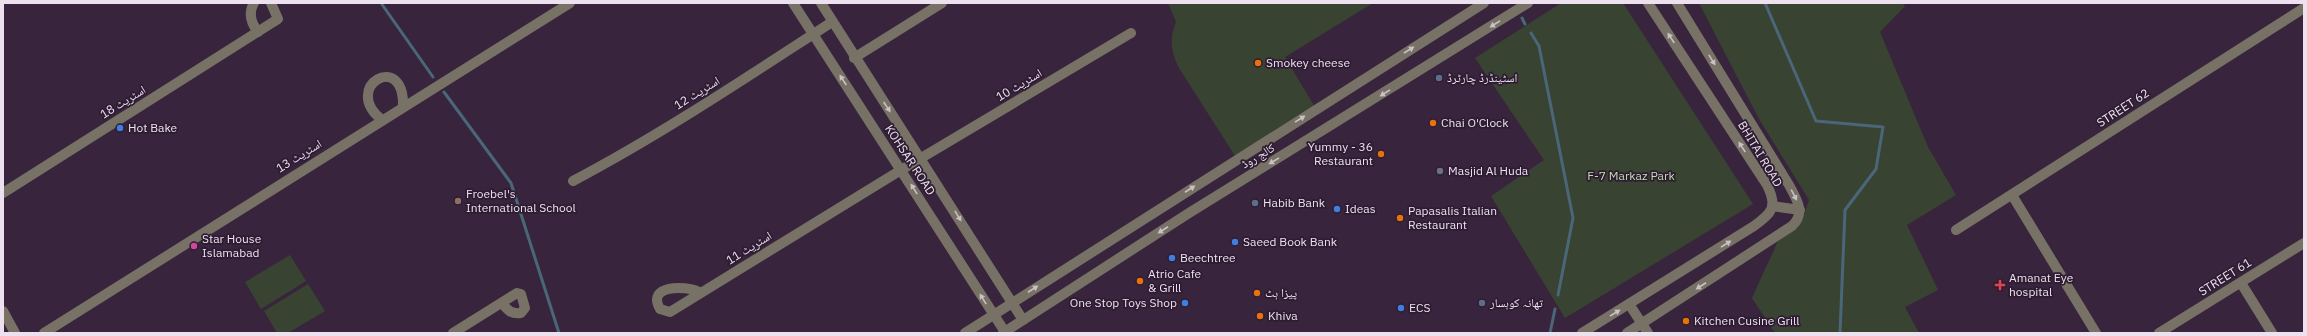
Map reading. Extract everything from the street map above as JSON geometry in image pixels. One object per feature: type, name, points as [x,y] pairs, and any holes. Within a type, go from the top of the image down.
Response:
[{"type":"street","points":[[254,3],[250,10],[251,19],[258,32]]},
{"type":"street","name":"اسٹریٹ 18","points":[[3,194],[278,19],[275,9],[270,3]]},
{"type":"street","name":"اسٹریٹ 13","points":[[44,333],[570,3]]},
{"type":"street","name":"KOHSAR ROAD","points":[[793,3],[1004,332]]},
{"type":"street","name":"KOHSAR ROAD","points":[[821,3],[854,58],[921,159],[1023,320]]},
{"type":"street","points":[[854,58],[942,3]]},
{"type":"street","name":"کالج روڈ","points":[[965,333],[1484,3]]},
{"type":"street","name":"کالج روڈ","points":[[1004,332],[1189,213],[1528,3]]},
{"type":"street","name":"BHITAI ROAD","points":[[1582,333],[1771,214],[1771,193],[1648,3]]},
{"type":"street","name":"BHITAI ROAD","points":[[1677,3],[1789,185],[1800,210]]},
{"type":"street","name":"STREET 62","points":[[1956,230],[2304,8]]},
{"type":"street","name":"اسٹریٹ 12","points":[[573,181],[638,144],[832,22]]},
{"type":"street","name":"اسٹریٹ 10","points":[[901,170],[1131,33]]},
{"type":"street","points":[[382,120],[375,115],[368,100],[368,90],[376,79],[382,76],[392,77],[399,84],[402,90],[403,107]]},
{"type":"street","name":"اسٹریٹ 11","points":[[699,292],[692,288],[670,288],[660,292],[657,297],[657,303],[660,309],[670,312],[901,170]]},
{"type":"street","points":[[2012,195],[2096,333]]},
{"type":"street","points":[[1627,333],[1792,226],[1798,220],[1800,210],[1772,206]]},
{"type":"street","name":"STREET 61","points":[[2159,333],[2304,243]]},
{"type":"street","points":[[2241,283],[2272,333]]},
{"type":"street","points":[[453,333],[502,303]]},
{"type":"street","points":[[1629,304],[1648,333]]},
{"type":"street","points":[[3,311],[15,333]]},
{"type":"green space","points":[[1168,3],[1373,3],[1285,57],[1316,109],[1237,159],[1176,62],[1172,45],[1172,34],[1176,22]]},
{"type":"green space","name":"F-7 Markaz Park","points":[[1561,3],[1623,3],[1753,204],[1565,318],[1491,196],[1544,160],[1475,58]]},
{"type":"green space","points":[[1699,3],[1903,3],[1905,6],[1880,32],[1928,147],[1956,195],[1907,225],[1938,290],[1905,307],[1919,333],[1775,333],[1752,298],[1778,241],[1802,221],[1809,200],[1759,119]]},
{"type":"green space","points":[[290,255],[306,281],[261,309],[245,282]]},
{"type":"green space","points":[[308,284],[325,311],[288,333],[277,333],[264,311]]},
{"type":"waterway","points":[[381,3],[433,77]]},
{"type":"waterway","points":[[1765,3],[1816,121],[1883,127],[1876,169],[1845,210],[1840,333]]},
{"type":"waterway","points":[[1522,18],[1525,24]]},
{"type":"waterway","points":[[1531,33],[1539,46],[1573,218],[1558,295]]},
{"type":"waterway","points":[[444,92],[511,183],[559,333]]},
{"type":"waterway","points":[[1550,333],[1555,309]]},
{"type":"place","name":"Smokey cheese","points":[[1258,63]]},
{"type":"place","name":"اسٹینڈرڈ چارٹرڈ","points":[[1439,78]]},
{"type":"place","name":"Chai O'Clock","points":[[1433,123]]},
{"type":"place","name":"Hot Bake","points":[[120,128]]},
{"type":"place","name":"Yummy - 36 Restaurant","points":[[1381,154]]},
{"type":"place","name":"Masjid Al Huda","points":[[1440,171]]},
{"type":"place","name":"Froebel's International School","points":[[458,201]]},
{"type":"place","name":"Habib Bank","points":[[1255,203]]},
{"type":"place","name":"Ideas","points":[[1337,209]]},
{"type":"place","name":"Papasalis Italian Restaurant","points":[[1400,218]]},
{"type":"place","name":"Saeed Book Bank","points":[[1235,242]]},
{"type":"place","name":"Star House Islamabad","points":[[194,246]]},
{"type":"place","name":"Beechtree","points":[[1172,258]]},
{"type":"place","name":"Atrio Cafe & Grill","points":[[1140,281]]},
{"type":"place","name":"Amanat Eye hospital","points":[[2000,285]]},
{"type":"place","name":"پیزا ہٹ","points":[[1257,293]]},
{"type":"place","name":"One Stop Toys Shop","points":[[1185,303]]},
{"type":"place","name":"تھانہ کوہسار","points":[[1482,303]]},
{"type":"place","name":"ECS","points":[[1401,308]]},
{"type":"place","name":"Khiva","points":[[1260,316]]},
{"type":"place","name":"Kitchen Cusine Grill","points":[[1686,321]]}]
